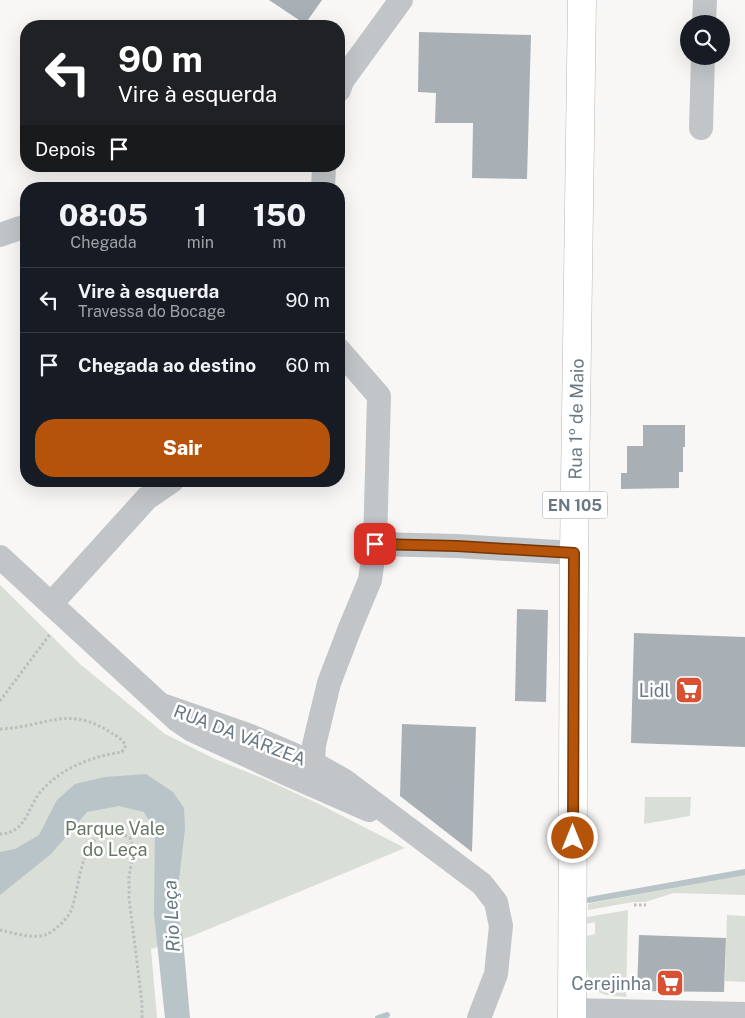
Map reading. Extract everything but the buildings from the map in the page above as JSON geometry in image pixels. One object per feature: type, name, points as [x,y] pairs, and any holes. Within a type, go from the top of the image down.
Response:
[{"type":"main road","name":"Rua 1º de Maio","points":[[572,1014],[574,553],[582,0]]},
{"type":"street","points":[[345,77],[401,0]]},
{"type":"street","points":[[704,15],[705,0]]},
{"type":"street","points":[[701,128],[703,65]]},
{"type":"street","points":[[0,235],[20,228]]},
{"type":"street","points":[[325,791],[316,777],[313,763],[318,729],[330,683],[370,580],[375,544],[379,396],[345,357]]},
{"type":"street","points":[[57,610],[147,498],[163,487]]},
{"type":"street","points":[[375,544],[457,546],[574,553]]},
{"type":"street","name":"RUA DA VÁRZEA","points":[[0,557],[176,719],[192,730],[359,806],[392,817]]},
{"type":"street","name":"RUA DA VÁRZEA","points":[[162,705],[248,735],[313,763],[345,782],[482,884],[496,902],[501,926],[496,974],[479,1018]]},
{"type":"street","points":[[572,1014],[745,1014]]},
{"type":"path","points":[[0,701],[57,610]]},
{"type":"path","points":[[0,729],[15,728],[58,718],[77,718],[102,727],[121,739],[126,745],[122,752],[83,762],[57,776],[41,790],[25,820],[17,829],[0,834]]},
{"type":"path","points":[[0,930],[25,936],[46,935],[61,924],[72,910],[79,873],[88,848],[93,841],[103,835],[115,832],[130,838],[134,849],[129,876],[129,898],[142,1003],[142,1018]]},
{"type":"path","points":[[634,905],[646,905]]},
{"type":"green space","name":"Parque Vale do Leça","points":[[0,585],[80,664],[165,734],[215,759],[321,805],[405,848],[192,936],[151,949],[157,1018],[0,1018]]},
{"type":"green space","points":[[645,797],[691,797],[690,816],[644,824]]},
{"type":"green space","points":[[745,874],[745,895],[674,893],[645,902],[633,902],[588,910],[588,904]]},
{"type":"green space","points":[[628,910],[626,997],[606,995],[592,986],[587,970],[587,936],[595,934],[595,922],[587,924],[587,917]]},
{"type":"green space","points":[[727,915],[745,916],[745,982],[725,981]]},
{"type":"water","name":"Rio Leça","points":[[146,774],[173,792],[184,808],[185,829],[176,905],[183,939],[190,1018],[165,1018],[154,914],[155,831],[144,812],[119,806],[87,812],[51,854],[0,895],[0,852],[15,849],[39,835],[57,800],[75,784],[105,777]]},
{"type":"waterway","points":[[589,900],[745,872]]},
{"type":"waterway","points":[[378,1018],[387,1015]]},
{"type":"place","name":"Lidl","points":[[689,690]]},
{"type":"place","name":"Cerejinha","points":[[670,983]]},
{"type":"route","points":[[375,544],[457,546],[574,553],[573,838]]}]
